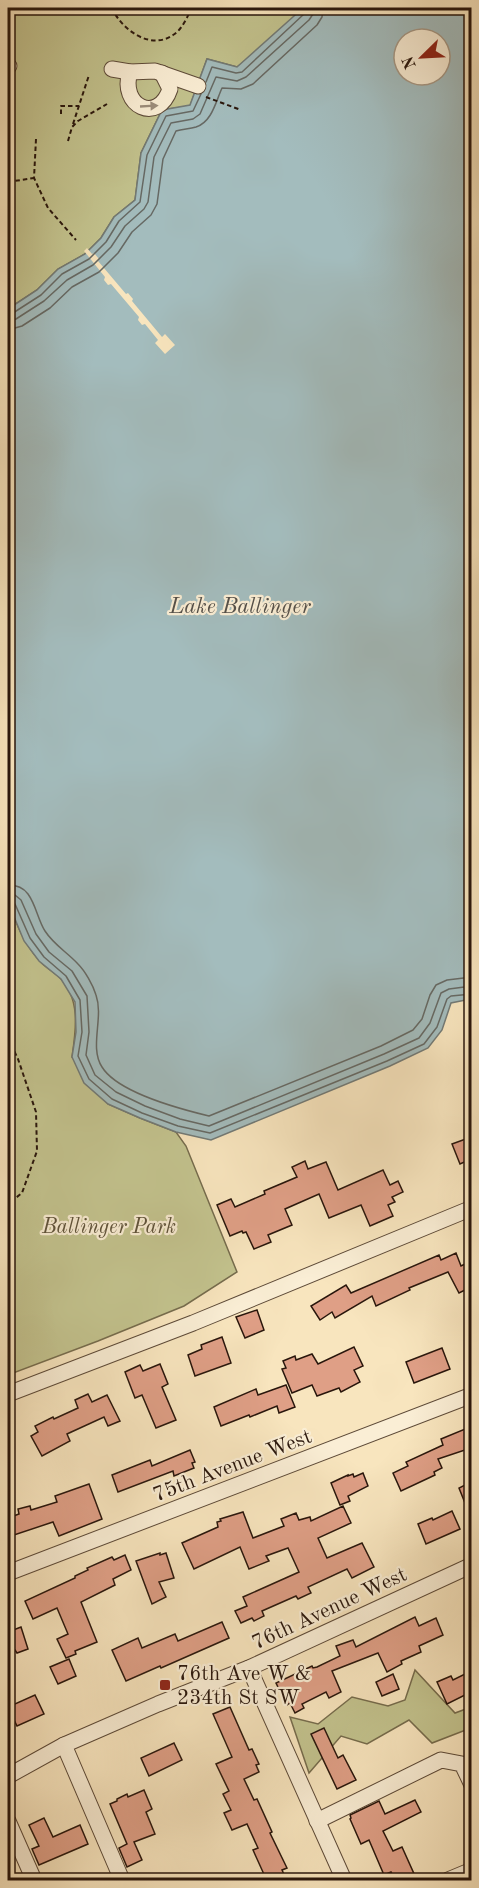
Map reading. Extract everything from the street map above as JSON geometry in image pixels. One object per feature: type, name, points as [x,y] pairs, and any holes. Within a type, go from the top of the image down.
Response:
[{"type":"street","points":[[112,69],[130,72],[155,71],[200,90]]},
{"type":"street","points":[[130,72],[127,82],[133,101],[139,106],[150,108],[161,105],[167,99],[170,89],[162,73]]},
{"type":"street","points":[[8,1394],[193,1323],[471,1208]]},
{"type":"street","name":"75th Avenue West","points":[[8,1573],[471,1395]]},
{"type":"street","name":"76th Avenue West","points":[[8,1776],[64,1745],[249,1668],[471,1565]]},
{"type":"street","points":[[249,1668],[344,1881]]},
{"type":"street","points":[[64,1745],[122,1881]]},
{"type":"street","points":[[317,1821],[441,1760],[462,1764],[471,1785]]},
{"type":"street","points":[[8,1821],[34,1881]]},
{"type":"street","points":[[448,1881],[471,1870]]},
{"type":"path","points":[[112,8],[116,18],[125,28],[144,39],[163,40],[174,35],[181,28],[192,8]]},
{"type":"path","points":[[68,141],[89,75]]},
{"type":"path","points":[[200,90],[241,110]]},
{"type":"path","points":[[72,127],[107,104]]},
{"type":"path","points":[[61,114],[62,106],[79,106]]},
{"type":"path","points":[[36,139],[34,178],[48,208],[76,240]]},
{"type":"path","points":[[8,182],[34,178]]},
{"type":"path","points":[[8,1038],[18,1059],[36,1112],[37,1151],[22,1193],[8,1204]]},
{"type":"green space","points":[[8,8],[312,8],[237,67],[207,59],[190,106],[162,110],[141,153],[135,200],[114,217],[101,238],[85,254],[58,269],[37,290],[8,309]]},
{"type":"green space","name":"Ballinger Park","points":[[8,902],[28,946],[40,962],[59,977],[71,995],[75,1015],[72,1057],[108,1104],[176,1132],[186,1146],[237,1272],[184,1306],[8,1375]]},
{"type":"green space","points":[[415,1670],[455,1713],[471,1707],[471,1728],[432,1743],[409,1720],[367,1744],[341,1736],[309,1773],[290,1717],[318,1724],[352,1697],[388,1706],[405,1700]]},
{"type":"water","name":"Lake Ballinger","points":[[303,8],[471,8],[471,999],[451,1003],[442,1030],[428,1048],[211,1140],[176,1132],[108,1104],[84,1083],[72,1057],[76,1032],[75,1002],[61,979],[39,961],[24,941],[8,902],[8,309],[37,290],[58,269],[85,254],[101,238],[114,217],[135,200],[141,153],[162,110],[190,105],[207,59],[237,67]]},
{"type":"pier","points":[[87,248],[92,254],[94,253],[126,294],[128,293],[162,337],[165,334],[175,345],[165,354],[155,343],[158,340],[145,324],[142,325],[138,320],[139,317],[111,284],[108,285],[104,280],[105,277],[84,251]]},
{"type":"building","points":[[471,1137],[471,1159],[460,1164],[452,1144]]},
{"type":"building","points":[[305,1161],[308,1169],[326,1162],[338,1190],[383,1170],[390,1185],[398,1181],[403,1192],[392,1197],[395,1202],[388,1205],[393,1216],[370,1226],[361,1205],[329,1218],[319,1194],[285,1209],[292,1225],[268,1235],[271,1242],[254,1249],[246,1232],[242,1231],[230,1236],[217,1205],[231,1199],[235,1207],[265,1194],[264,1191],[297,1177],[292,1167]]},
{"type":"building","points":[[456,1253],[461,1266],[471,1261],[471,1287],[459,1293],[448,1272],[409,1288],[410,1290],[376,1306],[372,1296],[335,1318],[332,1312],[320,1320],[311,1306],[346,1285],[351,1293],[439,1255],[441,1260]]},
{"type":"building","points":[[257,1310],[264,1330],[245,1338],[236,1317]]},
{"type":"building","points":[[222,1337],[231,1363],[195,1376],[188,1355],[202,1349],[201,1345]]},
{"type":"building","points":[[354,1347],[363,1366],[354,1370],[360,1382],[341,1392],[339,1388],[317,1396],[312,1385],[292,1393],[282,1369],[286,1368],[283,1361],[295,1356],[296,1360],[312,1354],[318,1364]]},
{"type":"building","points":[[442,1348],[450,1369],[414,1383],[406,1362]]},
{"type":"building","points":[[160,1364],[168,1384],[162,1387],[176,1420],[156,1428],[142,1395],[135,1398],[125,1372],[140,1365],[143,1371]]},
{"type":"building","points":[[286,1385],[295,1407],[279,1413],[277,1406],[221,1426],[214,1407],[256,1389],[258,1395]]},
{"type":"building","points":[[88,1394],[92,1402],[107,1395],[120,1421],[108,1426],[104,1417],[67,1434],[70,1441],[42,1456],[31,1436],[38,1432],[35,1426],[78,1408],[75,1400]]},
{"type":"building","points":[[465,1429],[465,1431],[471,1429],[471,1448],[438,1459],[442,1468],[434,1472],[435,1475],[401,1491],[393,1473],[408,1466],[406,1462],[443,1445],[441,1439]]},
{"type":"building","points":[[190,1450],[195,1462],[192,1463],[194,1468],[174,1476],[173,1471],[118,1492],[112,1475],[150,1460],[152,1466]]},
{"type":"building","points":[[363,1473],[368,1486],[348,1496],[350,1501],[340,1505],[331,1483],[348,1475],[353,1474],[354,1477]]},
{"type":"building","points":[[471,1482],[471,1518],[459,1488]]},
{"type":"building","points":[[89,1484],[102,1519],[59,1536],[53,1522],[8,1537],[8,1518],[19,1514],[18,1509],[30,1506],[31,1510],[57,1502],[55,1496]]},
{"type":"building","points":[[343,1506],[351,1523],[318,1538],[327,1558],[362,1543],[374,1567],[352,1578],[347,1569],[308,1587],[311,1593],[298,1599],[296,1596],[262,1611],[264,1616],[254,1621],[252,1618],[241,1623],[235,1611],[247,1606],[243,1597],[299,1572],[288,1548],[266,1556],[269,1561],[249,1569],[240,1547],[194,1569],[182,1543],[218,1527],[217,1522],[221,1521],[220,1519],[243,1512],[253,1538],[284,1526],[281,1519],[296,1513],[299,1520],[310,1517],[311,1521]]},
{"type":"building","points":[[452,1511],[460,1529],[426,1544],[418,1524]]},
{"type":"building","points":[[160,1553],[160,1555],[166,1553],[174,1578],[159,1582],[166,1597],[152,1604],[136,1561]]},
{"type":"building","points":[[125,1555],[131,1570],[113,1579],[115,1585],[81,1602],[97,1642],[75,1651],[76,1654],[66,1658],[57,1639],[68,1634],[57,1608],[33,1619],[25,1601],[75,1578],[88,1570],[87,1568],[112,1557],[114,1560]]},
{"type":"building","points":[[415,1617],[419,1626],[436,1618],[443,1635],[419,1646],[421,1652],[401,1661],[402,1664],[387,1672],[378,1653],[332,1671],[341,1692],[329,1698],[326,1692],[302,1704],[304,1708],[295,1713],[290,1703],[287,1705],[276,1683],[340,1656],[336,1646],[353,1640],[356,1647]]},
{"type":"building","points":[[222,1622],[229,1638],[126,1681],[112,1650],[138,1638],[142,1648],[175,1634],[178,1641]]},
{"type":"building","points":[[21,1627],[28,1649],[8,1653],[8,1632]]},
{"type":"building","points":[[69,1659],[76,1676],[58,1684],[50,1667]]},
{"type":"building","points":[[393,1674],[399,1689],[382,1696],[376,1682]]},
{"type":"building","points":[[465,1674],[468,1681],[471,1680],[471,1692],[447,1704],[437,1682],[451,1676],[453,1680]]},
{"type":"building","points":[[35,1695],[44,1714],[17,1726],[8,1707]]},
{"type":"building","points":[[230,1707],[249,1750],[252,1749],[259,1764],[256,1765],[259,1772],[244,1779],[254,1800],[257,1799],[272,1832],[270,1833],[287,1868],[282,1870],[287,1881],[267,1881],[253,1850],[258,1848],[247,1824],[232,1830],[224,1813],[231,1810],[223,1794],[229,1791],[216,1764],[232,1757],[213,1714]]},
{"type":"building","points":[[324,1728],[338,1758],[343,1755],[356,1780],[337,1789],[311,1734]]},
{"type":"building","points":[[174,1743],[182,1760],[149,1776],[141,1758]]},
{"type":"building","points":[[144,1790],[152,1809],[146,1812],[155,1834],[134,1842],[142,1860],[127,1867],[119,1848],[127,1844],[110,1804],[127,1794],[128,1797]]},
{"type":"building","points":[[415,1800],[421,1812],[383,1831],[393,1851],[402,1847],[415,1876],[404,1881],[396,1881],[391,1872],[384,1875],[369,1840],[361,1844],[350,1815],[379,1801],[385,1814]]},
{"type":"building","points":[[44,1818],[53,1837],[80,1825],[88,1844],[39,1865],[32,1849],[39,1846],[29,1825]]},
{"type":"place","name":"76th Ave W & 234th St SW","points":[[165,1685]]}]
